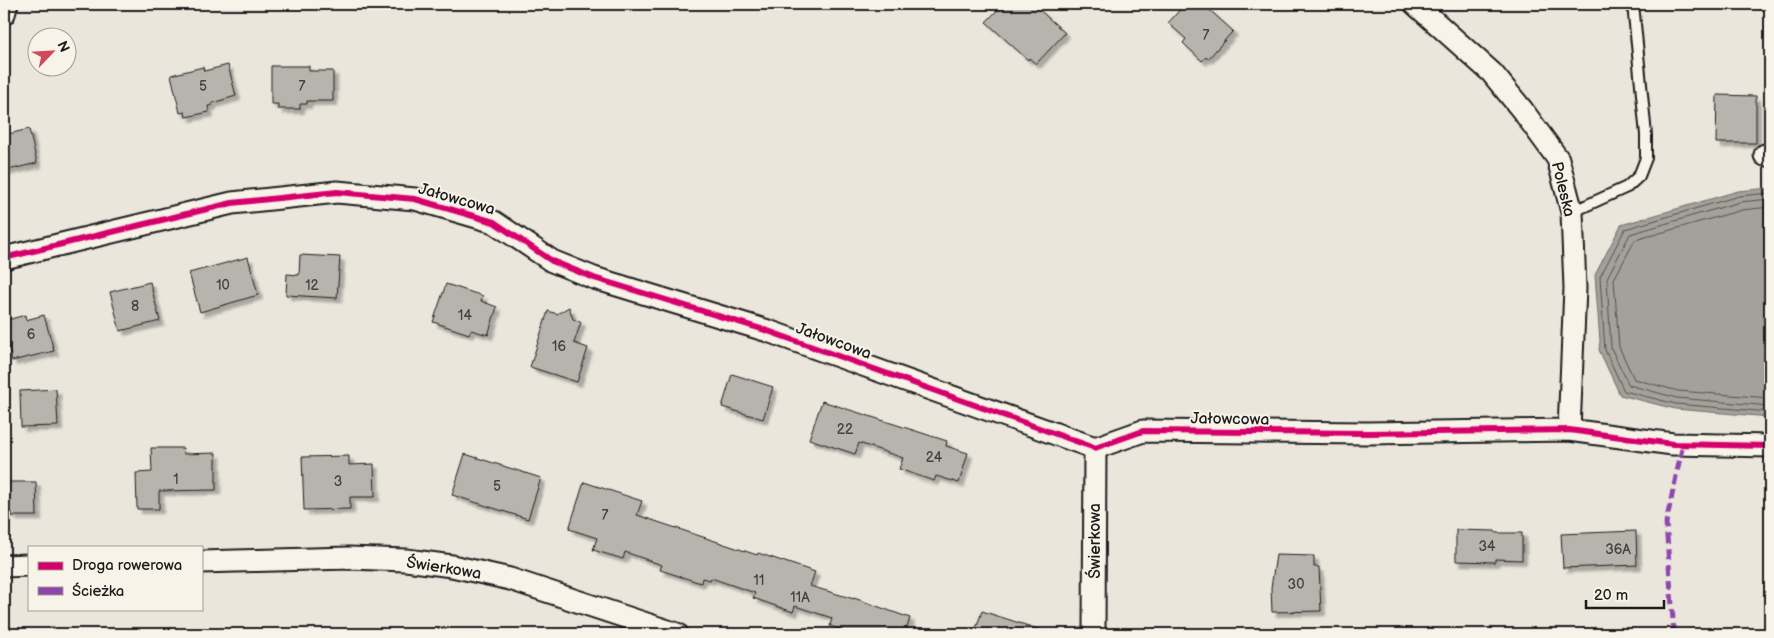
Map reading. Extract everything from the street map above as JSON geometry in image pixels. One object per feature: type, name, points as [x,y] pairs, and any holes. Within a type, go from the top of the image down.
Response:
[{"type":"street","points":[[4,14],[6,4]]},
{"type":"street","name":"Poleska","points":[[1415,4],[1492,73],[1558,159],[1572,212],[1575,288],[1569,430]]},
{"type":"street","name":"Jałowcowa","points":[[4,258],[232,203],[337,192],[415,199],[494,222],[552,261],[594,278],[768,331],[1095,448],[1143,431],[1368,433],[1569,430],[1672,444],[1770,446]]},
{"type":"street","name":"Świerkowa","points":[[1094,634],[1095,448]]},
{"type":"street","name":"Świerkowa","points":[[202,562],[349,558],[406,560],[452,566],[510,579],[677,634]]},
{"type":"street","points":[[4,566],[28,565]]},
{"type":"lane","points":[[1572,212],[1627,187],[1639,176],[1646,158],[1646,135],[1633,4]]},
{"type":"water","points":[[1770,188],[1770,417],[1675,409],[1620,395],[1599,350],[1595,275],[1621,225],[1738,191]]},
{"type":"building","points":[[1003,4],[1033,4],[1065,33],[1036,64],[1029,58],[1028,60],[986,22]]},
{"type":"building","points":[[1185,4],[1203,4],[1233,31],[1208,59],[1206,57],[1202,61],[1183,43],[1186,39],[1168,23]]},
{"type":"building","points":[[228,65],[236,96],[212,103],[212,105],[208,106],[209,112],[186,117],[185,112],[180,113],[171,75],[203,67],[204,71]]},
{"type":"building","points":[[271,66],[309,66],[309,71],[333,71],[333,101],[307,101],[307,104],[300,104],[300,109],[278,109],[278,104],[271,104]]},
{"type":"building","points":[[1717,95],[1756,96],[1756,143],[1716,143]]},
{"type":"building","points":[[29,129],[37,163],[4,171],[4,135]]},
{"type":"building","points":[[300,255],[340,257],[337,298],[286,295],[287,274],[299,275]]},
{"type":"building","points":[[248,257],[258,295],[200,312],[189,273]]},
{"type":"building","points":[[150,282],[160,321],[120,331],[110,292]]},
{"type":"building","points":[[446,284],[483,296],[481,301],[497,307],[488,335],[471,330],[469,334],[433,322]]},
{"type":"building","points":[[569,307],[573,319],[581,322],[574,343],[588,348],[577,382],[530,367],[548,311],[557,314]]},
{"type":"building","points":[[25,315],[26,320],[44,315],[54,351],[12,361],[4,321]]},
{"type":"building","points":[[732,374],[773,387],[763,419],[722,407]]},
{"type":"building","points":[[56,389],[58,426],[21,427],[20,391]]},
{"type":"building","points":[[822,401],[947,441],[946,446],[968,453],[959,483],[936,476],[934,481],[899,469],[903,458],[859,443],[855,454],[809,439]]},
{"type":"building","points":[[151,448],[183,448],[184,454],[216,453],[216,490],[159,491],[159,509],[137,509],[136,473],[152,472]]},
{"type":"building","points":[[465,454],[541,478],[528,519],[452,495]]},
{"type":"building","points":[[349,456],[349,465],[374,464],[375,497],[350,497],[350,509],[304,510],[302,457]]},
{"type":"building","points":[[4,482],[36,482],[37,516],[12,516],[12,513],[4,513]]},
{"type":"building","points":[[584,482],[642,501],[637,515],[815,572],[810,586],[854,598],[910,618],[905,634],[842,634],[843,630],[830,626],[832,618],[795,606],[793,612],[753,598],[755,593],[711,578],[710,580],[702,578],[701,583],[660,570],[662,565],[625,552],[623,559],[593,550],[597,538],[569,529]]},
{"type":"building","points":[[1456,530],[1522,533],[1522,560],[1495,559],[1495,562],[1456,561]]},
{"type":"building","points":[[1636,531],[1637,565],[1563,568],[1561,534]]},
{"type":"building","points":[[1276,555],[1314,556],[1314,567],[1319,567],[1321,611],[1272,612],[1271,588]]},
{"type":"building","points":[[982,611],[1041,630],[1041,634],[974,634]]},
{"type":"marked path","points":[[1674,634],[1666,523],[1683,444]]},
{"type":"cycle path","points":[[4,258],[232,203],[337,192],[415,199],[494,222],[552,261],[594,278],[768,331],[1095,448],[1143,431],[1368,433],[1569,430],[1673,444],[1770,446]]}]
